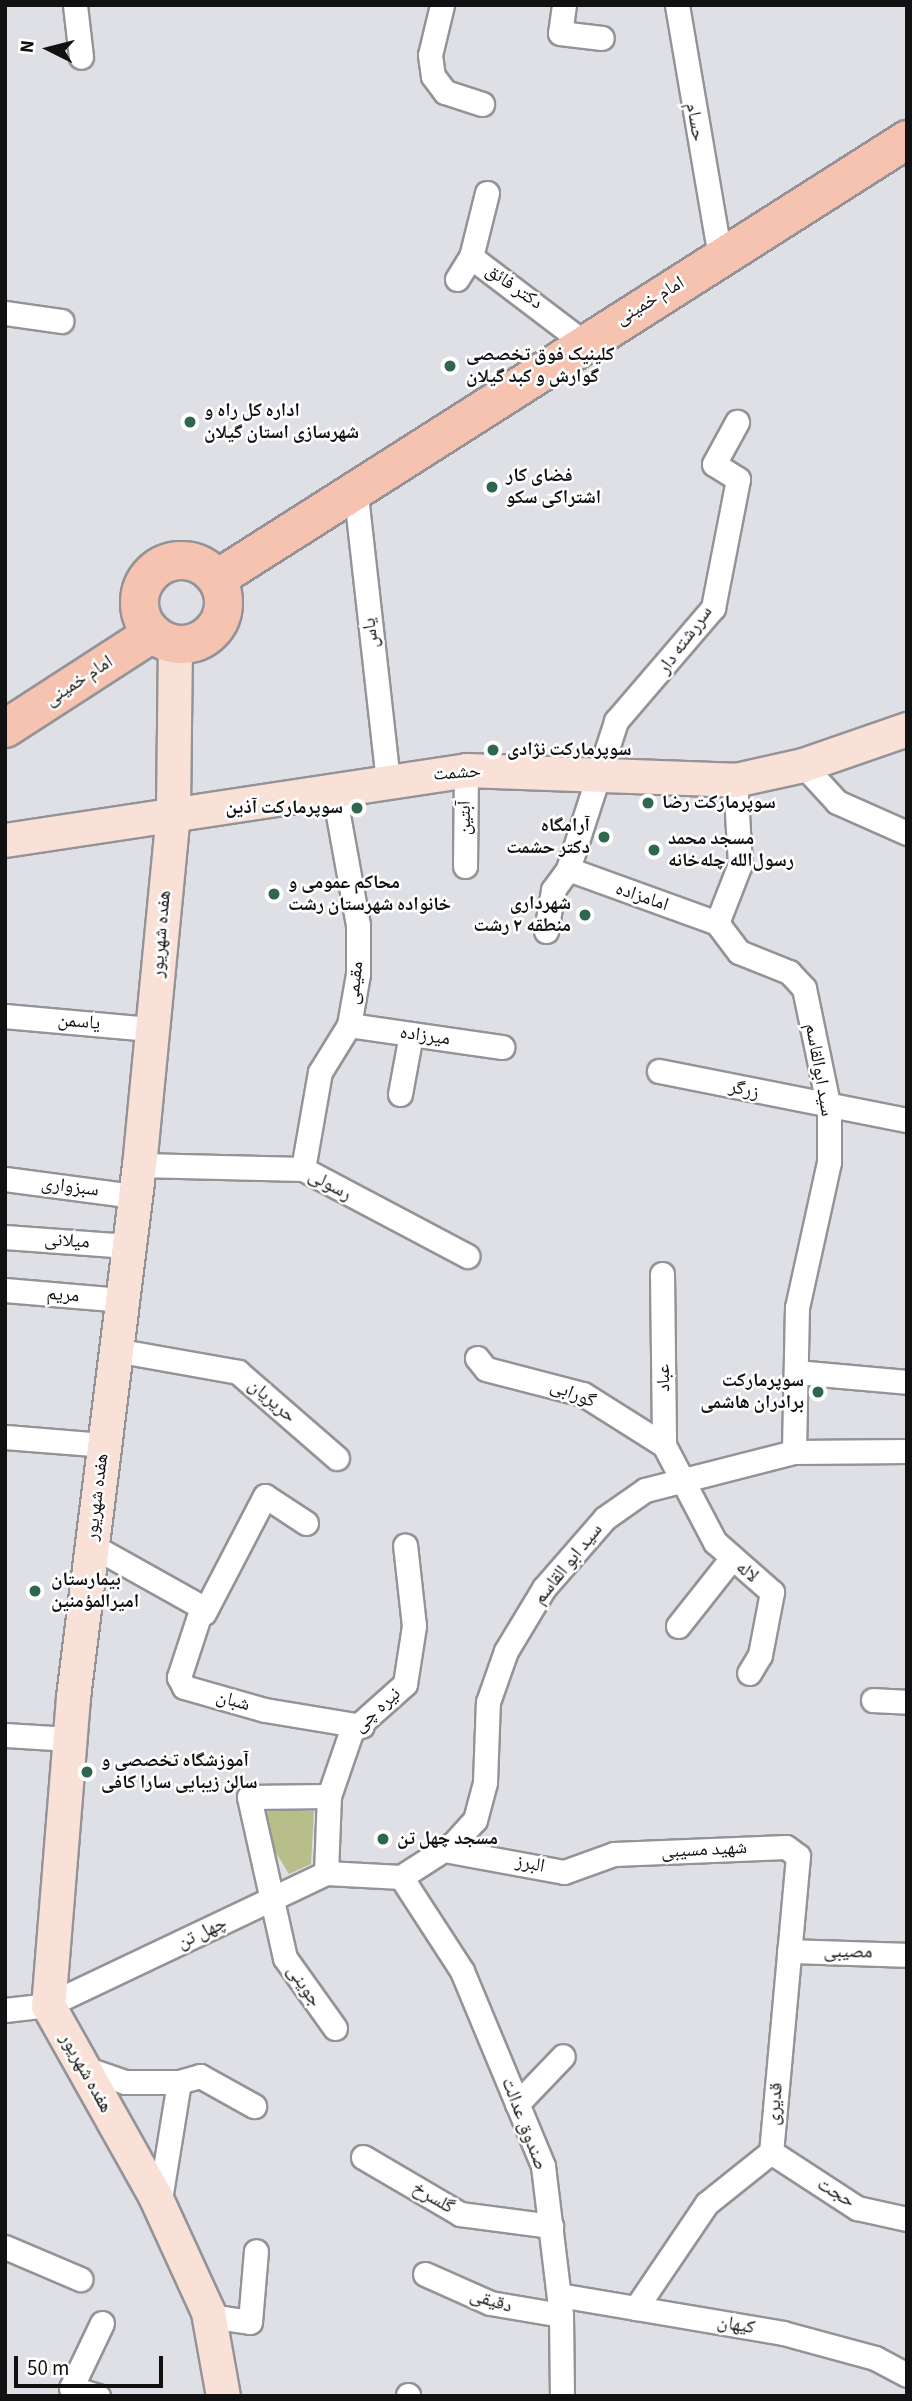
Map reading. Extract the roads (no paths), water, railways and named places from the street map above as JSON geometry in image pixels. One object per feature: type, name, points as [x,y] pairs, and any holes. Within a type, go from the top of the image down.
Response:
[{"type":"main road","name":"امام خمینی","points":[[217,578],[355,487],[907,139]]},
{"type":"main road","points":[[182,559],[217,578],[220,618],[202,639],[156,630],[141,588],[157,567],[182,559]]},
{"type":"main road","name":"امام خمینی","points":[[5,702],[156,630]]},
{"type":"main road","name":"امام خمینی","points":[[5,728],[156,630]]},
{"type":"main road","name":"هفده شهریور","points":[[156,630],[173,797],[137,1180],[91,1545],[70,1739],[48,2005],[159,2204],[209,2316],[223,2396]]},
{"type":"main road","name":"حشمت","points":[[5,840],[173,797],[213,806],[466,770],[735,780],[803,765],[907,729]]},
{"type":"street","points":[[75,5],[81,57]]},
{"type":"street","points":[[442,5],[430,55],[433,76],[445,92],[482,104]]},
{"type":"street","points":[[564,5],[560,33],[602,38]]},
{"type":"street","name":"حسام","points":[[677,5],[717,239]]},
{"type":"street","points":[[457,279],[471,257],[487,192]]},
{"type":"street","name":"دکتر فائق","points":[[471,257],[557,318],[583,342]]},
{"type":"street","points":[[5,313],[61,321]]},
{"type":"street","name":"سررشته دار","points":[[596,775],[616,721],[713,608],[738,479],[714,464],[737,422]]},
{"type":"street","name":"یاس","points":[[355,487],[388,780]]},
{"type":"street","points":[[803,765],[837,802],[907,833]]},
{"type":"street","name":"آبتین","points":[[465,866],[466,770]]},
{"type":"street","points":[[546,931],[553,890],[568,869],[596,775]]},
{"type":"street","points":[[717,923],[740,864],[735,780]]},
{"type":"street","name":"مقیمی","points":[[303,1169],[320,1072],[349,1025],[358,925],[333,787]]},
{"type":"street","name":"امامزاده","points":[[568,869],[717,923]]},
{"type":"street","name":"سید ابوالقاسم","points":[[717,923],[739,952],[789,972],[804,988],[829,1109],[829,1162],[797,1307],[794,1452]]},
{"type":"street","name":"یاسمن","points":[[5,1016],[152,1029]]},
{"type":"street","name":"میرزاده","points":[[349,1025],[502,1047]]},
{"type":"street","points":[[400,1094],[411,1034]]},
{"type":"street","name":"زرگر","points":[[659,1071],[829,1109],[907,1120]]},
{"type":"street","name":"رسولی","points":[[137,1180],[303,1169],[467,1256]]},
{"type":"street","name":"سبزواری","points":[[5,1179],[137,1180]]},
{"type":"street","name":"میلانی","points":[[5,1237],[128,1246]]},
{"type":"street","name":"عباد","points":[[662,1274],[664,1445],[678,1480]]},
{"type":"street","name":"مریم","points":[[5,1290],[121,1300]]},
{"type":"street","name":"حریریان","points":[[115,1350],[238,1372],[337,1458]]},
{"type":"street","name":"گورابی","points":[[477,1358],[486,1369],[583,1394],[664,1445]]},
{"type":"street","points":[[796,1372],[907,1382]]},
{"type":"street","points":[[5,1437],[104,1445]]},
{"type":"street","name":"سید ابو القاسم","points":[[401,1877],[444,1850],[475,1820],[485,1782],[488,1702],[506,1651],[544,1588],[605,1518],[645,1490],[794,1452],[907,1451]]},
{"type":"street","name":"لاله","points":[[678,1480],[730,1559],[772,1592],[760,1655],[749,1673]]},
{"type":"street","name":"شبان","points":[[306,1523],[265,1496],[204,1613],[179,1683],[265,1710],[362,1726]]},
{"type":"street","points":[[91,1545],[204,1613]]},
{"type":"street","name":"نیره چی","points":[[326,1873],[329,1796],[351,1732],[362,1726],[405,1685],[414,1626],[405,1545]]},
{"type":"street","points":[[678,1626],[730,1559]]},
{"type":"street","points":[[873,1700],[907,1702]]},
{"type":"street","points":[[5,1735],[70,1739]]},
{"type":"street","name":"جوینی","points":[[329,1796],[250,1797],[256,1847],[295,1979],[335,2028]]},
{"type":"street","name":"شهید مسیبی","points":[[614,1854],[794,1849]]},
{"type":"street","name":"قدیری","points":[[636,2308],[707,2203],[771,2152],[789,1951],[794,1849]]},
{"type":"street","name":"البرز","points":[[444,1850],[564,1872],[614,1854]]},
{"type":"street","name":"چهل تن","points":[[5,2010],[48,2005],[326,1873],[401,1877]]},
{"type":"street","name":"صندوق عدالت","points":[[401,1877],[462,1971],[543,2166],[560,2305],[562,2396]]},
{"type":"street","name":"مصیبی","points":[[789,1951],[907,1955]]},
{"type":"street","points":[[517,2104],[563,2056]]},
{"type":"street","points":[[84,2068],[125,2082],[179,2082],[200,2076],[254,2106]]},
{"type":"street","points":[[159,2204],[179,2082]]},
{"type":"street","name":"حجت","points":[[771,2152],[857,2208],[907,2219]]},
{"type":"street","name":"گلسرخ","points":[[363,2157],[460,2214],[551,2225]]},
{"type":"street","points":[[5,2247],[80,2279]]},
{"type":"street","points":[[209,2316],[250,2322],[256,2250]]},
{"type":"street","name":"دقیقی","points":[[425,2274],[490,2303],[560,2305]]},
{"type":"street","name":"کیهان","points":[[560,2305],[636,2308],[783,2333],[875,2358],[907,2375]]},
{"type":"street","points":[[98,2396],[71,2388],[102,2323]]},
{"type":"place","name":"کلینیک فوق تخصصی گوارش و کبد گیلان","points":[[450,366]]},
{"type":"place","name":"اداره کل راه و شهرسازی استان گیلان","points":[[190,422]]},
{"type":"place","name":"فضای کار اشتراکی سکو","points":[[492,487]]},
{"type":"place","name":"سوپرمارکت نژادی","points":[[493,750]]},
{"type":"place","name":"سوپرمارکت رضا","points":[[648,803]]},
{"type":"place","name":"سوپرمارکت آذین","points":[[357,808]]},
{"type":"place","name":"آرامگاه دکتر حشمت","points":[[604,837]]},
{"type":"place","name":"مسجد محمد رسول‌‌الله چله‌خانه","points":[[654,850]]},
{"type":"place","name":"محاکم عمومی و خانواده شهرستان رشت","points":[[274,894]]},
{"type":"place","name":"شهرداری منطقه ۲ رشت","points":[[585,915]]},
{"type":"place","name":"سوپرمارکت برادران هاشمی","points":[[818,1392]]},
{"type":"place","name":"بیمارستان امیرالمؤمنین","points":[[35,1591]]},
{"type":"place","name":"آموزشگاه تخصصی و سالن زیبایی سارا کافی","points":[[87,1772]]},
{"type":"place","name":"مسجد چهل تن","points":[[383,1839]]}]
